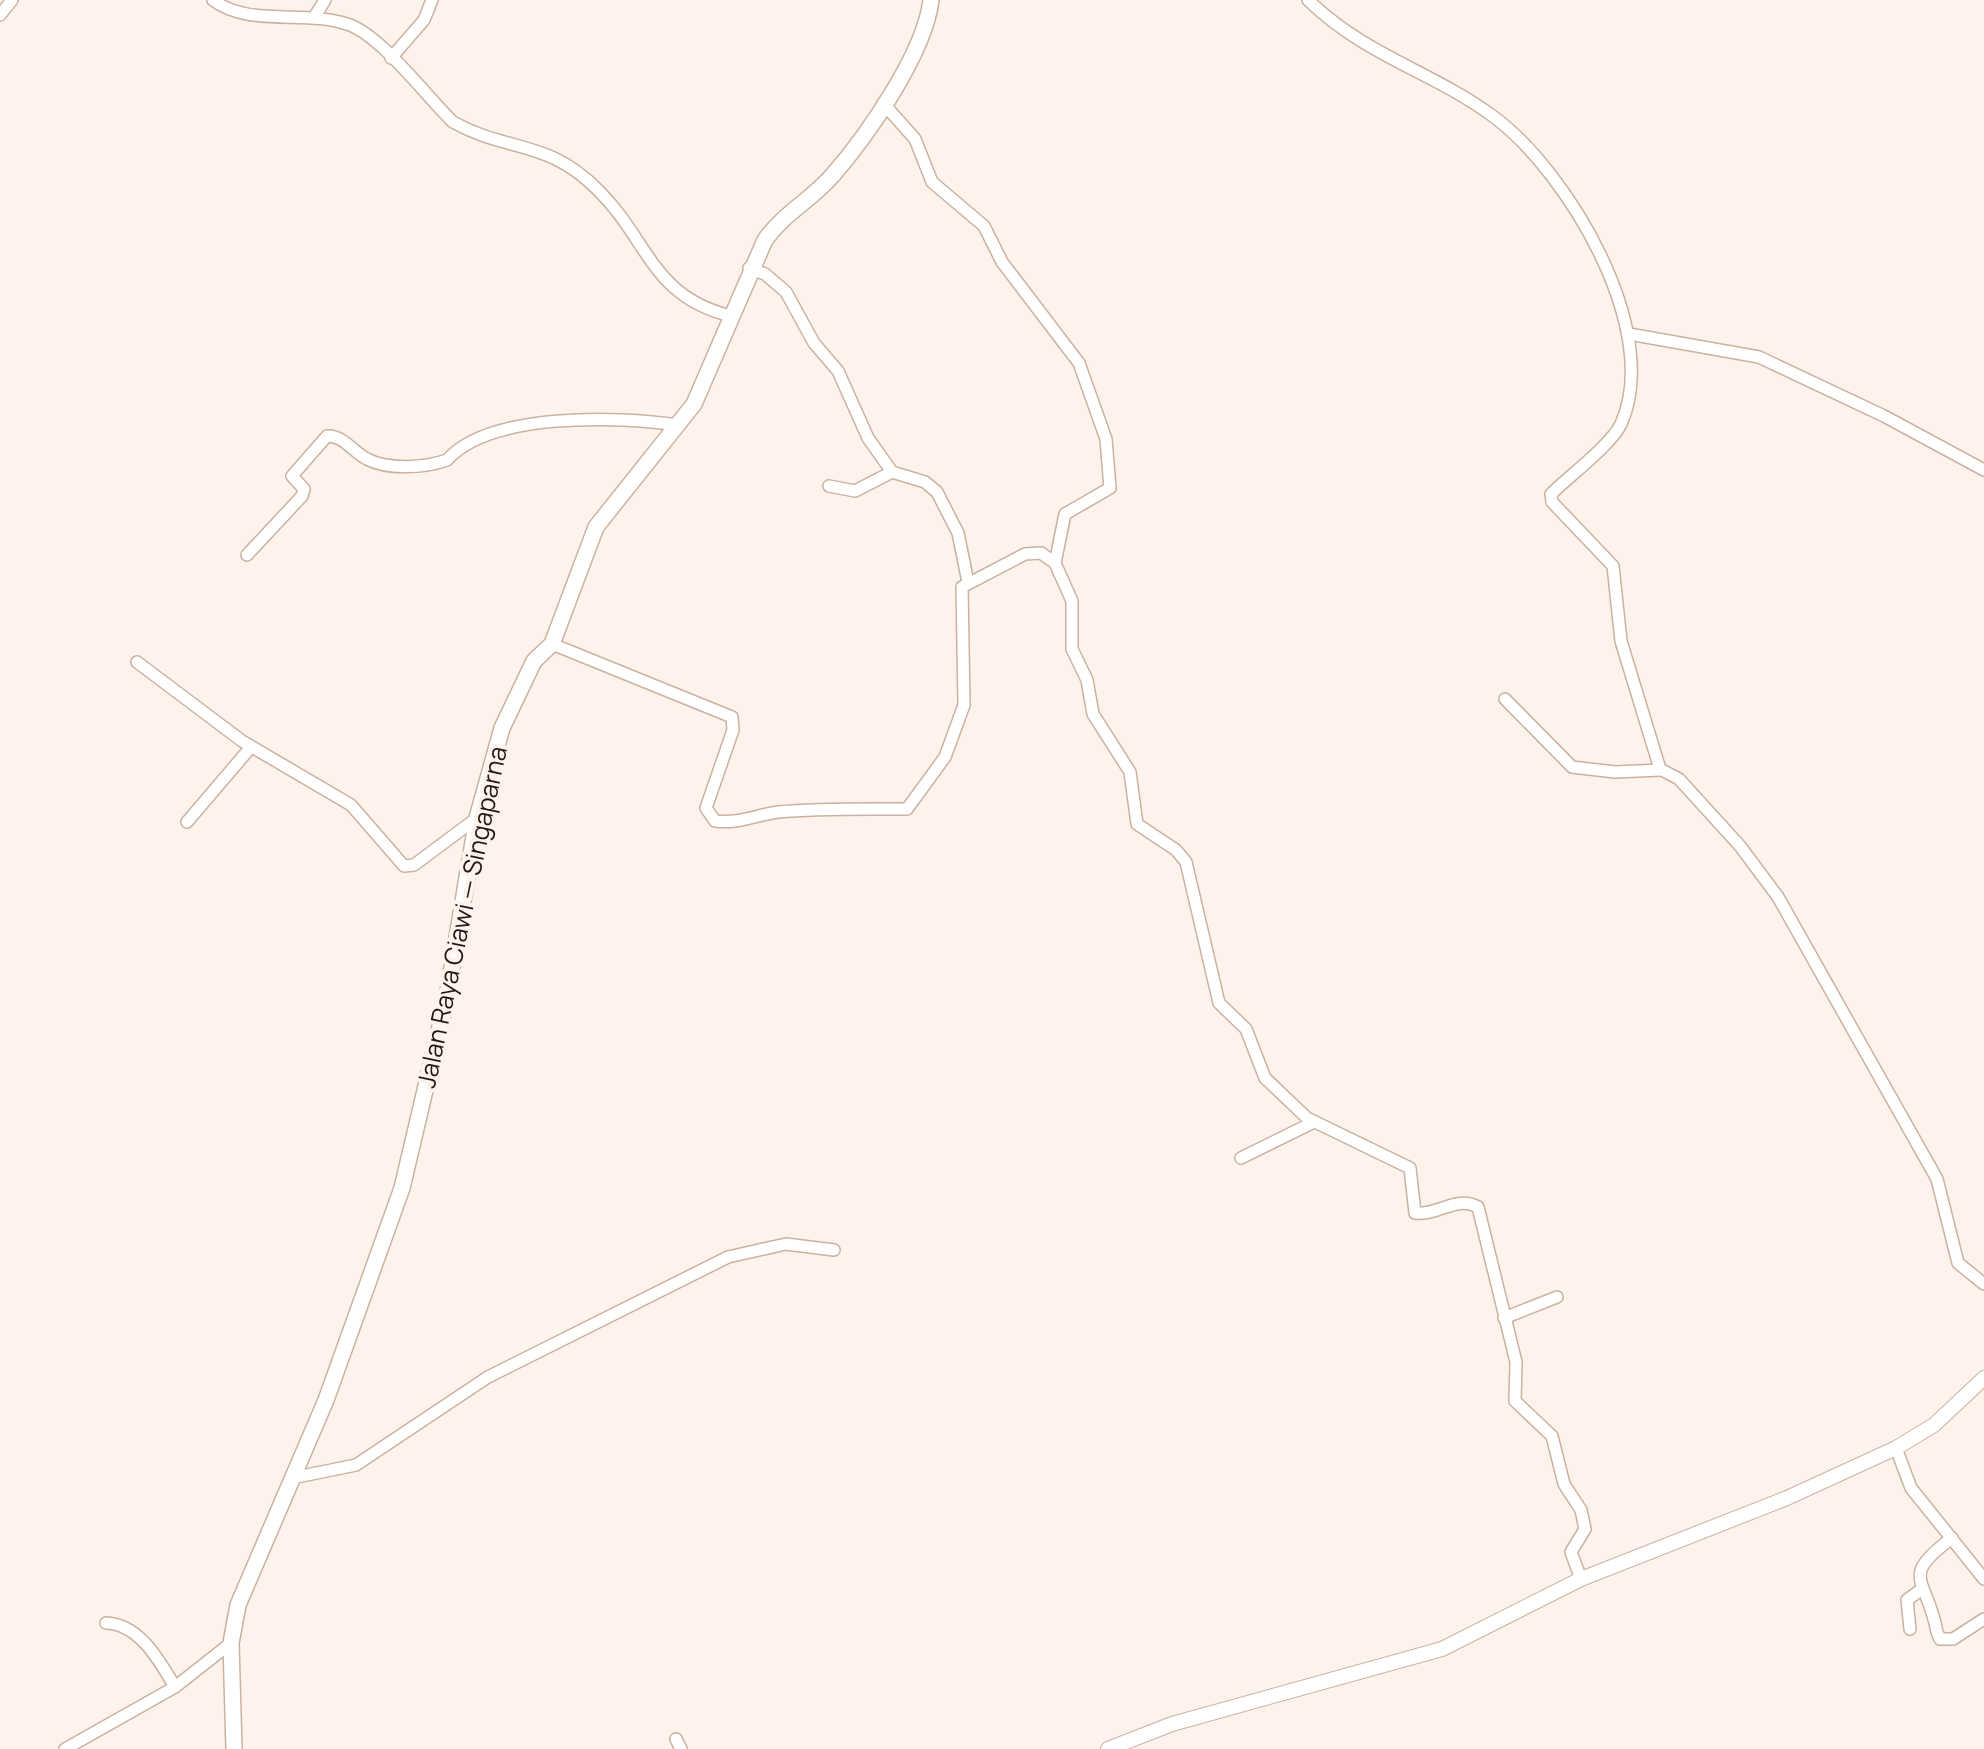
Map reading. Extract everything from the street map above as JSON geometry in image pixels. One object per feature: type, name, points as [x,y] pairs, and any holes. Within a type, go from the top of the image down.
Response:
[{"type":"main road","name":"Jalan Raya Ciawi — Singaparna","points":[[234,1749],[231,1644],[249,1575],[326,1400],[402,1188],[447,996],[477,818],[502,728],[534,662],[552,644],[596,527],[678,425],[708,376],[749,268],[779,220],[833,176],[883,103],[921,38],[930,0]]},
{"type":"street","points":[[0,15],[12,0]]},
{"type":"street","points":[[212,0],[240,14],[315,16],[350,24],[373,36],[454,122],[470,132],[546,151],[572,167],[614,207],[670,288],[704,310],[731,316]]},
{"type":"street","points":[[315,16],[325,0]]},
{"type":"street","points":[[391,58],[424,20],[432,0]]},
{"type":"street","points":[[1308,0],[1330,22],[1389,61],[1475,104],[1532,149],[1590,240],[1629,334],[1632,370],[1620,427],[1551,494],[1552,502],[1613,566],[1622,641],[1660,770]]},
{"type":"street","points":[[883,103],[916,139],[932,182],[986,228],[1002,262],[1079,364],[1106,439],[1113,481],[1110,488],[1065,514],[1055,563]]},
{"type":"street","points":[[749,268],[765,274],[786,292],[814,343],[838,371],[868,438],[892,472],[925,482],[937,492],[958,533],[968,582]]},
{"type":"street","points":[[1629,334],[1759,357],[1884,416],[1984,470]]},
{"type":"street","points":[[247,555],[302,496],[302,487],[292,476],[327,436],[338,436],[370,461],[418,464],[446,460],[456,449],[496,431],[608,418],[678,425]]},
{"type":"street","points":[[829,486],[855,491],[892,472]]},
{"type":"street","points":[[552,644],[732,717],[733,730],[706,808],[715,821],[753,820],[771,813],[836,807],[904,810],[913,806],[940,766],[960,718],[966,643],[960,595],[968,582],[1025,554],[1041,554],[1055,563],[1072,601],[1072,649],[1086,678],[1093,714],[1130,772],[1137,824],[1176,850],[1190,870],[1218,1002],[1246,1029],[1271,1087],[1314,1122],[1410,1168],[1411,1208],[1416,1213],[1426,1214],[1455,1204],[1476,1204],[1516,1366],[1515,1401],[1552,1436],[1564,1484],[1581,1510],[1585,1530],[1571,1552],[1581,1578]]},
{"type":"street","points":[[136,662],[252,746],[351,806],[405,866],[414,865],[477,818]]},
{"type":"street","points":[[1505,699],[1572,767],[1615,772],[1660,770],[1679,779],[1778,897],[1937,1179],[1958,1262],[1984,1284]]},
{"type":"street","points":[[187,822],[252,746]]},
{"type":"street","points":[[1241,1158],[1314,1122]]},
{"type":"street","points":[[292,1478],[356,1466],[488,1378],[728,1257],[786,1244],[834,1250]]},
{"type":"street","points":[[1504,1318],[1557,1296]]},
{"type":"street","points":[[1108,1749],[1172,1724],[1442,1649],[1581,1578],[1788,1498],[1896,1448],[1934,1425],[1984,1378]]},
{"type":"street","points":[[1896,1448],[1911,1488],[1984,1579]]},
{"type":"street","points":[[1952,1538],[1922,1560],[1922,1589],[1940,1639],[1952,1639],[1984,1620]]},
{"type":"street","points":[[1910,1630],[1906,1600],[1922,1589]]},
{"type":"street","points":[[106,1624],[117,1624],[149,1646],[175,1687]]},
{"type":"street","points":[[65,1749],[175,1687],[231,1644]]}]
